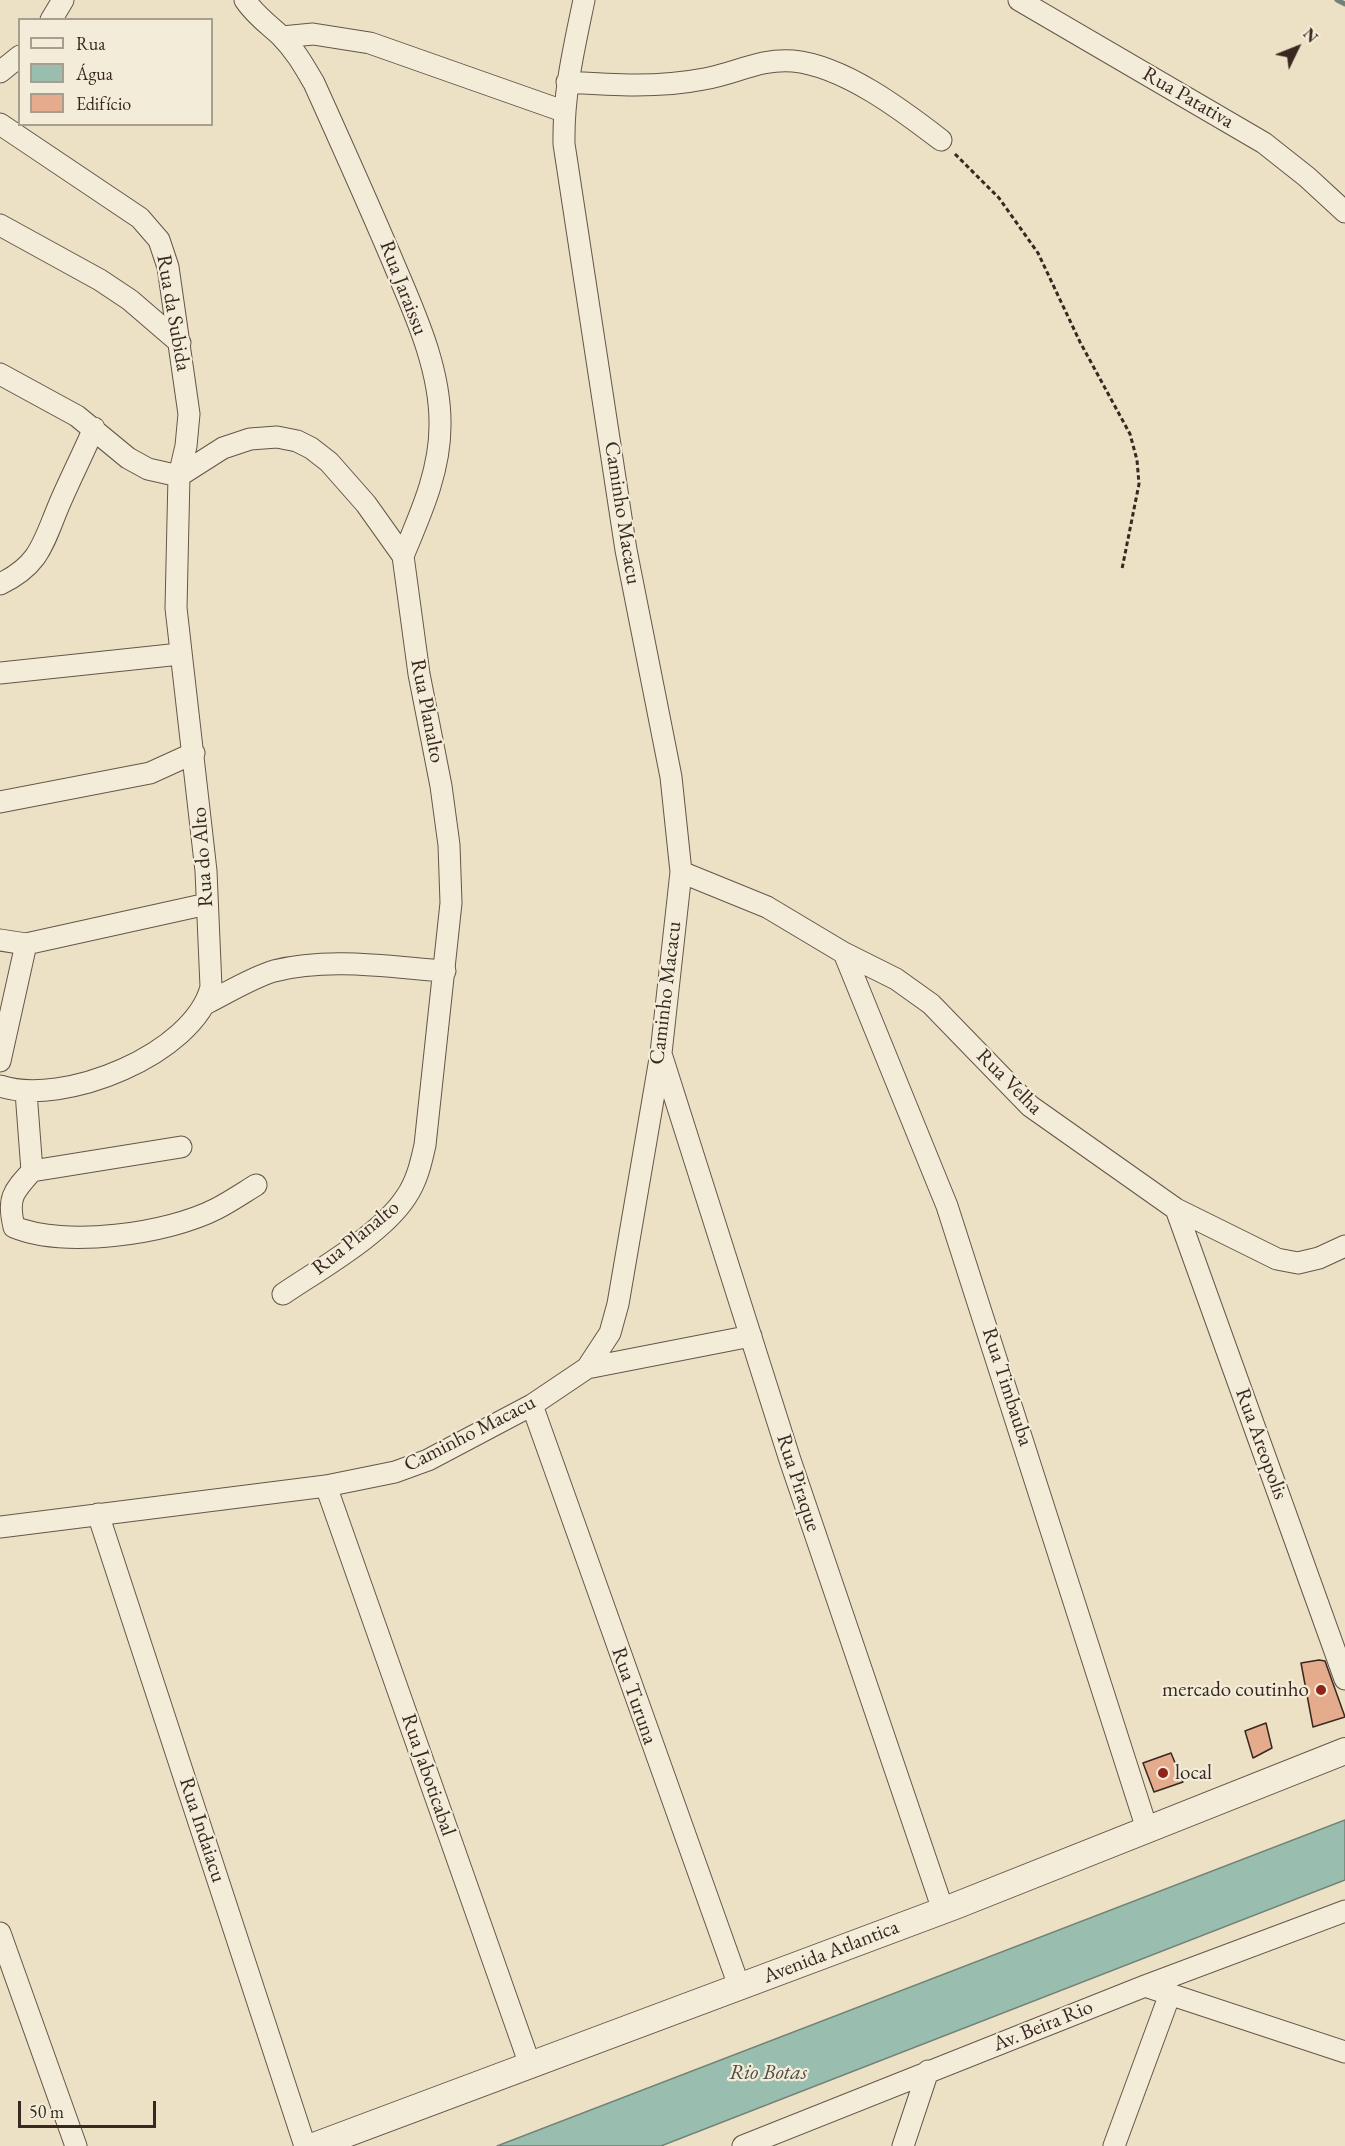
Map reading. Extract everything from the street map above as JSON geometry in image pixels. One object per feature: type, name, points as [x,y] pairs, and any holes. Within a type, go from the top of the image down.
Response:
[{"type":"street","points":[[52,18],[63,0]]},
{"type":"street","name":"Caminho Macacu","points":[[0,1527],[326,1486],[395,1472],[428,1460],[532,1405],[587,1368],[610,1333],[618,1304],[660,1053],[681,872],[671,777],[626,550],[564,144],[563,111],[567,82],[584,0]]},
{"type":"street","name":"Rua Patativa","points":[[1019,0],[1264,142],[1345,212]]},
{"type":"street","name":"Rua Jaraissu","points":[[254,5],[300,59],[314,82],[417,320],[434,375],[440,425],[437,454],[428,494],[403,556]]},
{"type":"street","points":[[282,37],[313,34],[370,43],[563,111]]},
{"type":"street","points":[[0,72],[18,58]]},
{"type":"street","points":[[567,82],[620,86],[705,79],[768,61],[795,61],[880,94],[941,140]]},
{"type":"street","name":"Rua da Subida","points":[[0,124],[140,218],[159,240],[168,267],[189,414],[186,446],[179,476]]},
{"type":"street","points":[[0,225],[100,280],[130,300],[180,343]]},
{"type":"street","points":[[0,374],[53,401],[94,428],[138,464],[148,469],[179,476]]},
{"type":"street","points":[[0,584],[17,576],[41,551],[94,428]]},
{"type":"street","name":"Rua Planalto","points":[[179,476],[223,448],[250,439],[277,437],[297,441],[311,448],[329,462],[366,504],[403,556],[419,674],[441,786],[449,845],[452,903],[425,1145],[417,1176],[406,1198],[386,1220],[345,1253],[283,1294]]},
{"type":"street","name":"Rua do Alto","points":[[179,476],[176,608],[206,871],[211,987],[207,1003]]},
{"type":"street","points":[[0,673],[180,654]]},
{"type":"street","points":[[0,802],[150,773],[194,753]]},
{"type":"street","name":"Rua Velha","points":[[681,872],[767,907],[844,953],[896,979],[931,1004],[1030,1106],[1176,1209],[1277,1259],[1298,1263],[1319,1258],[1345,1246]]},
{"type":"street","points":[[0,940],[26,944],[207,904]]},
{"type":"street","points":[[0,1061],[26,944]]},
{"type":"street","name":"Rua Timbauba","points":[[844,953],[947,1206],[1147,1830]]},
{"type":"street","points":[[0,1086],[26,1092],[66,1089],[106,1077],[157,1050],[182,1032],[207,1003],[252,980],[298,966],[330,964],[445,971]]},
{"type":"street","name":"Rua Piraque","points":[[660,1053],[790,1460],[943,1910]]},
{"type":"street","points":[[26,1092],[32,1171]]},
{"type":"street","points":[[181,1147],[32,1171],[14,1191],[9,1207],[14,1227],[32,1235],[123,1235],[187,1221],[216,1209],[256,1185]]},
{"type":"street","name":"Rua Areopolis","points":[[1176,1209],[1345,1679]]},
{"type":"street","points":[[587,1368],[751,1336]]},
{"type":"street","name":"Rua Turuna","points":[[532,1405],[739,1986]]},
{"type":"street","name":"Rua Jaboticabal","points":[[326,1486],[530,2065]]},
{"type":"street","name":"Rua Indaiacu","points":[[98,1514],[306,2146]]},
{"type":"street","name":"Avenida Atlantica","points":[[314,2146],[943,1910],[1345,1751]]},
{"type":"street","name":"Av. Beira Rio","points":[[743,2146],[1145,1986],[1345,1911]]},
{"type":"street","points":[[0,1933],[76,2146]]},
{"type":"street","points":[[1145,1986],[1345,2052]]},
{"type":"street","points":[[1114,2146],[1170,1994]]},
{"type":"street","points":[[903,2146],[928,2071]]},
{"type":"path","points":[[941,140],[999,198],[1038,253],[1080,342],[1130,434],[1137,460],[1138,484],[1122,569]]},
{"type":"water","name":"Rio Botas","points":[[1345,1820],[1345,1880],[661,2146],[497,2146]]},
{"type":"building","name":"mercado coutinho","points":[[1325,1661],[1345,1717],[1313,1727],[1301,1663]]},
{"type":"building","points":[[1266,1723],[1272,1748],[1253,1758],[1245,1731]]},
{"type":"building","name":"local","points":[[1171,1753],[1183,1782],[1154,1792],[1143,1763]]},
{"type":"waterway","points":[[1337,0],[1345,4]]},
{"type":"place","name":"mercado coutinho","points":[[1321,1690]]},
{"type":"place","name":"local","points":[[1163,1773]]}]
